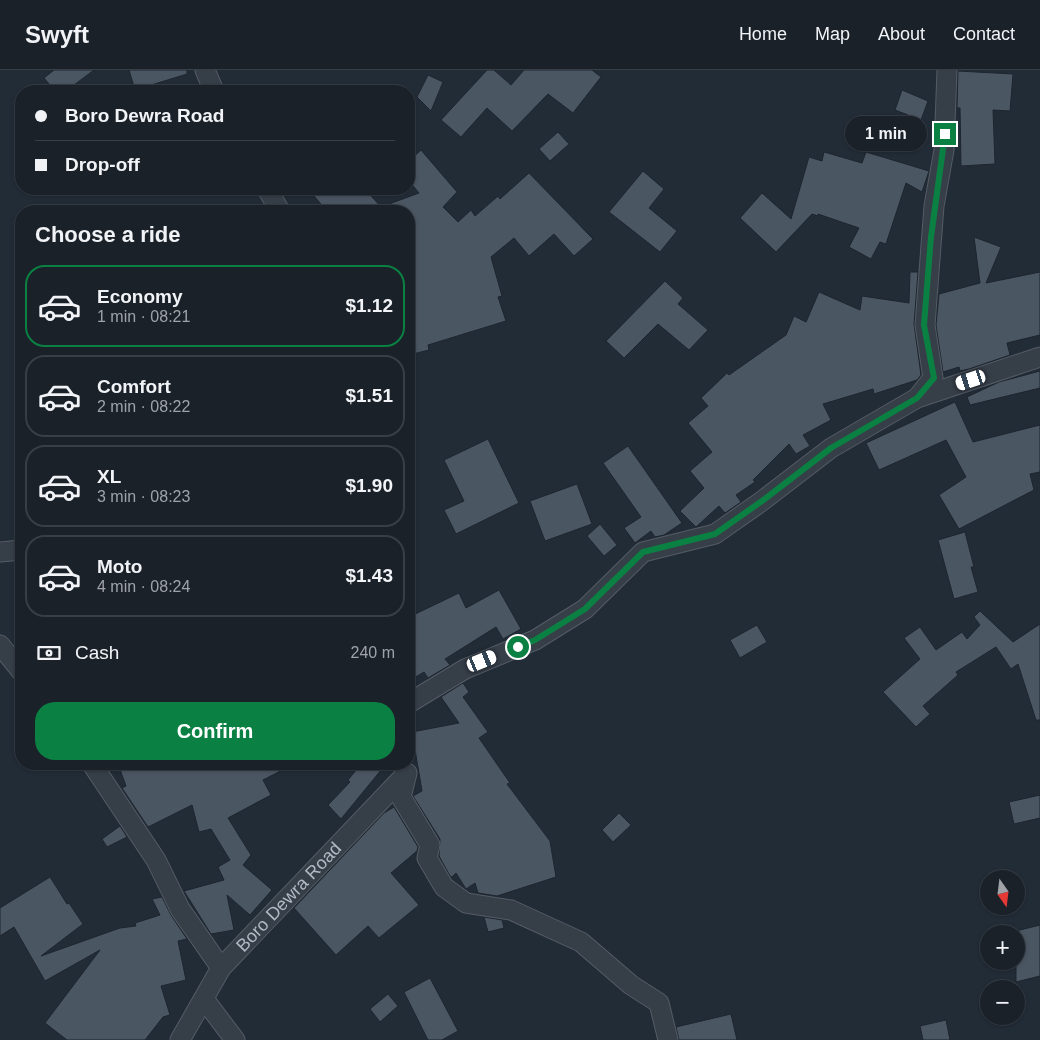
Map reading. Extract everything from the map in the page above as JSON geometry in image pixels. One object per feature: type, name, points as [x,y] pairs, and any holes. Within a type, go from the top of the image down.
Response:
[{"type":"street","points":[[206,70],[212,85]]},
{"type":"street","points":[[917,398],[934,378],[924,325],[934,206],[944,150],[947,70]]},
{"type":"street","points":[[415,699],[465,669],[535,640],[585,609],[643,552],[715,534],[831,448],[917,398],[1040,357]]},
{"type":"street","points":[[0,552],[15,551]]},
{"type":"street","points":[[0,646],[15,664]]},
{"type":"street","points":[[96,770],[156,860],[180,908],[221,968]]},
{"type":"street","name":"Boro Dewra Road","points":[[180,1040],[221,968],[405,770]]},
{"type":"street","points":[[407,770],[401,797],[430,845],[427,858],[444,887],[466,904],[511,910],[581,942],[631,985],[659,1003],[668,1040]]},
{"type":"street","points":[[204,999],[235,1040]]},
{"type":"building","points":[[54,70],[94,70],[74,85],[50,85],[44,78]]},
{"type":"building","points":[[129,70],[187,70],[187,74],[151,85],[134,85]]},
{"type":"building","points":[[487,70],[494,70],[511,85],[524,70],[592,70],[601,77],[573,113],[548,94],[512,131],[487,108],[461,137],[441,120]]},
{"type":"building","points":[[958,71],[1013,74],[1010,111],[993,110],[995,164],[961,166],[960,108],[957,108]]},
{"type":"building","points":[[428,75],[443,82],[431,111],[417,97]]},
{"type":"building","points":[[902,90],[928,101],[921,120],[895,110]]},
{"type":"building","points":[[558,132],[569,144],[550,161],[539,149]]},
{"type":"building","points":[[421,150],[457,192],[443,207],[458,222],[471,210],[475,216],[498,196],[500,199],[529,173],[593,239],[574,256],[554,234],[529,256],[514,238],[491,257],[502,296],[498,297],[506,321],[428,345],[429,350],[415,354],[415,205],[386,205],[419,193],[415,188],[415,156]]},
{"type":"building","points":[[824,152],[862,163],[866,152],[929,171],[922,192],[906,183],[886,244],[880,242],[871,259],[849,247],[859,228],[818,214],[818,216],[812,214],[776,252],[740,218],[762,193],[791,219],[809,157],[822,161]]},
{"type":"building","points":[[643,171],[664,189],[649,208],[677,231],[660,252],[609,212]]},
{"type":"building","points":[[313,195],[370,195],[379,205],[322,205]]},
{"type":"building","points":[[974,237],[1001,247],[986,283],[1040,272],[1040,335],[1007,343],[1010,355],[969,369],[960,371],[959,367],[943,372],[936,325],[939,294],[980,283]]},
{"type":"building","points":[[910,272],[918,272],[914,324],[921,375],[917,380],[874,394],[873,389],[823,404],[831,420],[803,435],[810,446],[796,454],[789,444],[753,480],[755,482],[736,495],[741,502],[725,513],[719,506],[696,527],[680,511],[704,488],[690,471],[712,452],[688,423],[708,406],[701,398],[727,373],[729,375],[786,335],[794,316],[806,322],[819,292],[860,310],[862,296],[909,303]]},
{"type":"building","points":[[665,281],[683,298],[678,304],[708,330],[689,350],[658,324],[624,358],[606,341]]},
{"type":"building","points":[[1040,371],[1040,388],[970,405],[967,397],[999,382]]},
{"type":"building","points":[[955,402],[973,442],[1040,425],[1040,472],[1030,474],[1034,490],[959,529],[939,495],[966,477],[946,440],[879,470],[866,443]]},
{"type":"building","points":[[488,439],[519,503],[456,534],[444,510],[464,501],[444,460]]},
{"type":"building","points":[[628,446],[682,523],[664,535],[655,537],[651,531],[635,543],[624,528],[641,517],[603,463]]},
{"type":"building","points":[[577,484],[592,524],[545,541],[530,501]]},
{"type":"building","points":[[600,524],[617,545],[604,556],[587,536]]},
{"type":"building","points":[[965,532],[974,567],[971,567],[978,592],[954,599],[938,540]]},
{"type":"building","points":[[499,590],[521,629],[503,639],[496,627],[445,659],[450,665],[428,678],[424,672],[415,677],[415,614],[459,593],[466,608]]},
{"type":"building","points":[[980,611],[1013,642],[1040,624],[1040,720],[1036,720],[1018,664],[1011,669],[996,647],[956,672],[958,675],[923,706],[930,714],[916,727],[883,692],[920,659],[904,638],[920,627],[936,650],[962,632],[967,639],[980,625],[974,617]]},
{"type":"building","points":[[757,625],[767,642],[740,658],[730,640]]},
{"type":"building","points":[[463,683],[469,692],[463,697],[488,732],[479,738],[510,783],[507,784],[550,841],[556,877],[497,896],[478,893],[475,883],[466,889],[456,873],[452,877],[450,876],[439,856],[440,839],[413,796],[422,791],[415,750],[415,731],[459,723],[441,697]]},
{"type":"building","points":[[120,770],[282,770],[263,780],[271,795],[228,818],[251,855],[243,865],[272,890],[250,915],[227,895],[234,930],[211,934],[184,891],[224,880],[218,867],[230,860],[211,829],[199,832],[192,805],[148,827],[122,788],[126,786]]},
{"type":"building","points":[[356,770],[381,770],[341,819],[328,805],[350,782],[348,780]]},
{"type":"building","points":[[1040,795],[1040,818],[1014,824],[1009,802]]},
{"type":"building","points":[[394,807],[418,847],[417,851],[391,873],[419,905],[379,938],[368,926],[336,955],[294,908],[384,813]]},
{"type":"building","points":[[619,813],[631,825],[613,842],[602,830]]},
{"type":"building","points":[[120,826],[127,837],[107,847],[102,839]]},
{"type":"building","points":[[50,877],[67,904],[69,903],[83,924],[41,956],[120,928],[136,926],[135,923],[160,915],[152,899],[162,897],[187,939],[178,941],[186,980],[161,986],[170,1015],[163,1017],[145,1040],[67,1040],[45,1023],[100,950],[45,981],[14,927],[0,936],[0,908]]},
{"type":"building","points":[[484,917],[502,920],[504,928],[488,932]]},
{"type":"building","points":[[1040,925],[1040,976],[1016,980],[1016,970],[1025,970],[1025,929]]},
{"type":"building","points":[[430,978],[458,1031],[442,1040],[428,1040],[404,992]]},
{"type":"building","points":[[388,994],[398,1006],[380,1022],[370,1009]]},
{"type":"building","points":[[731,1014],[737,1040],[679,1040],[676,1027]]},
{"type":"building","points":[[946,1020],[950,1040],[923,1040],[920,1026]]},
{"type":"route","points":[[518,647],[535,640],[585,609],[643,552],[715,534],[831,448],[917,398],[934,378],[924,325],[934,206],[945,134]]}]
